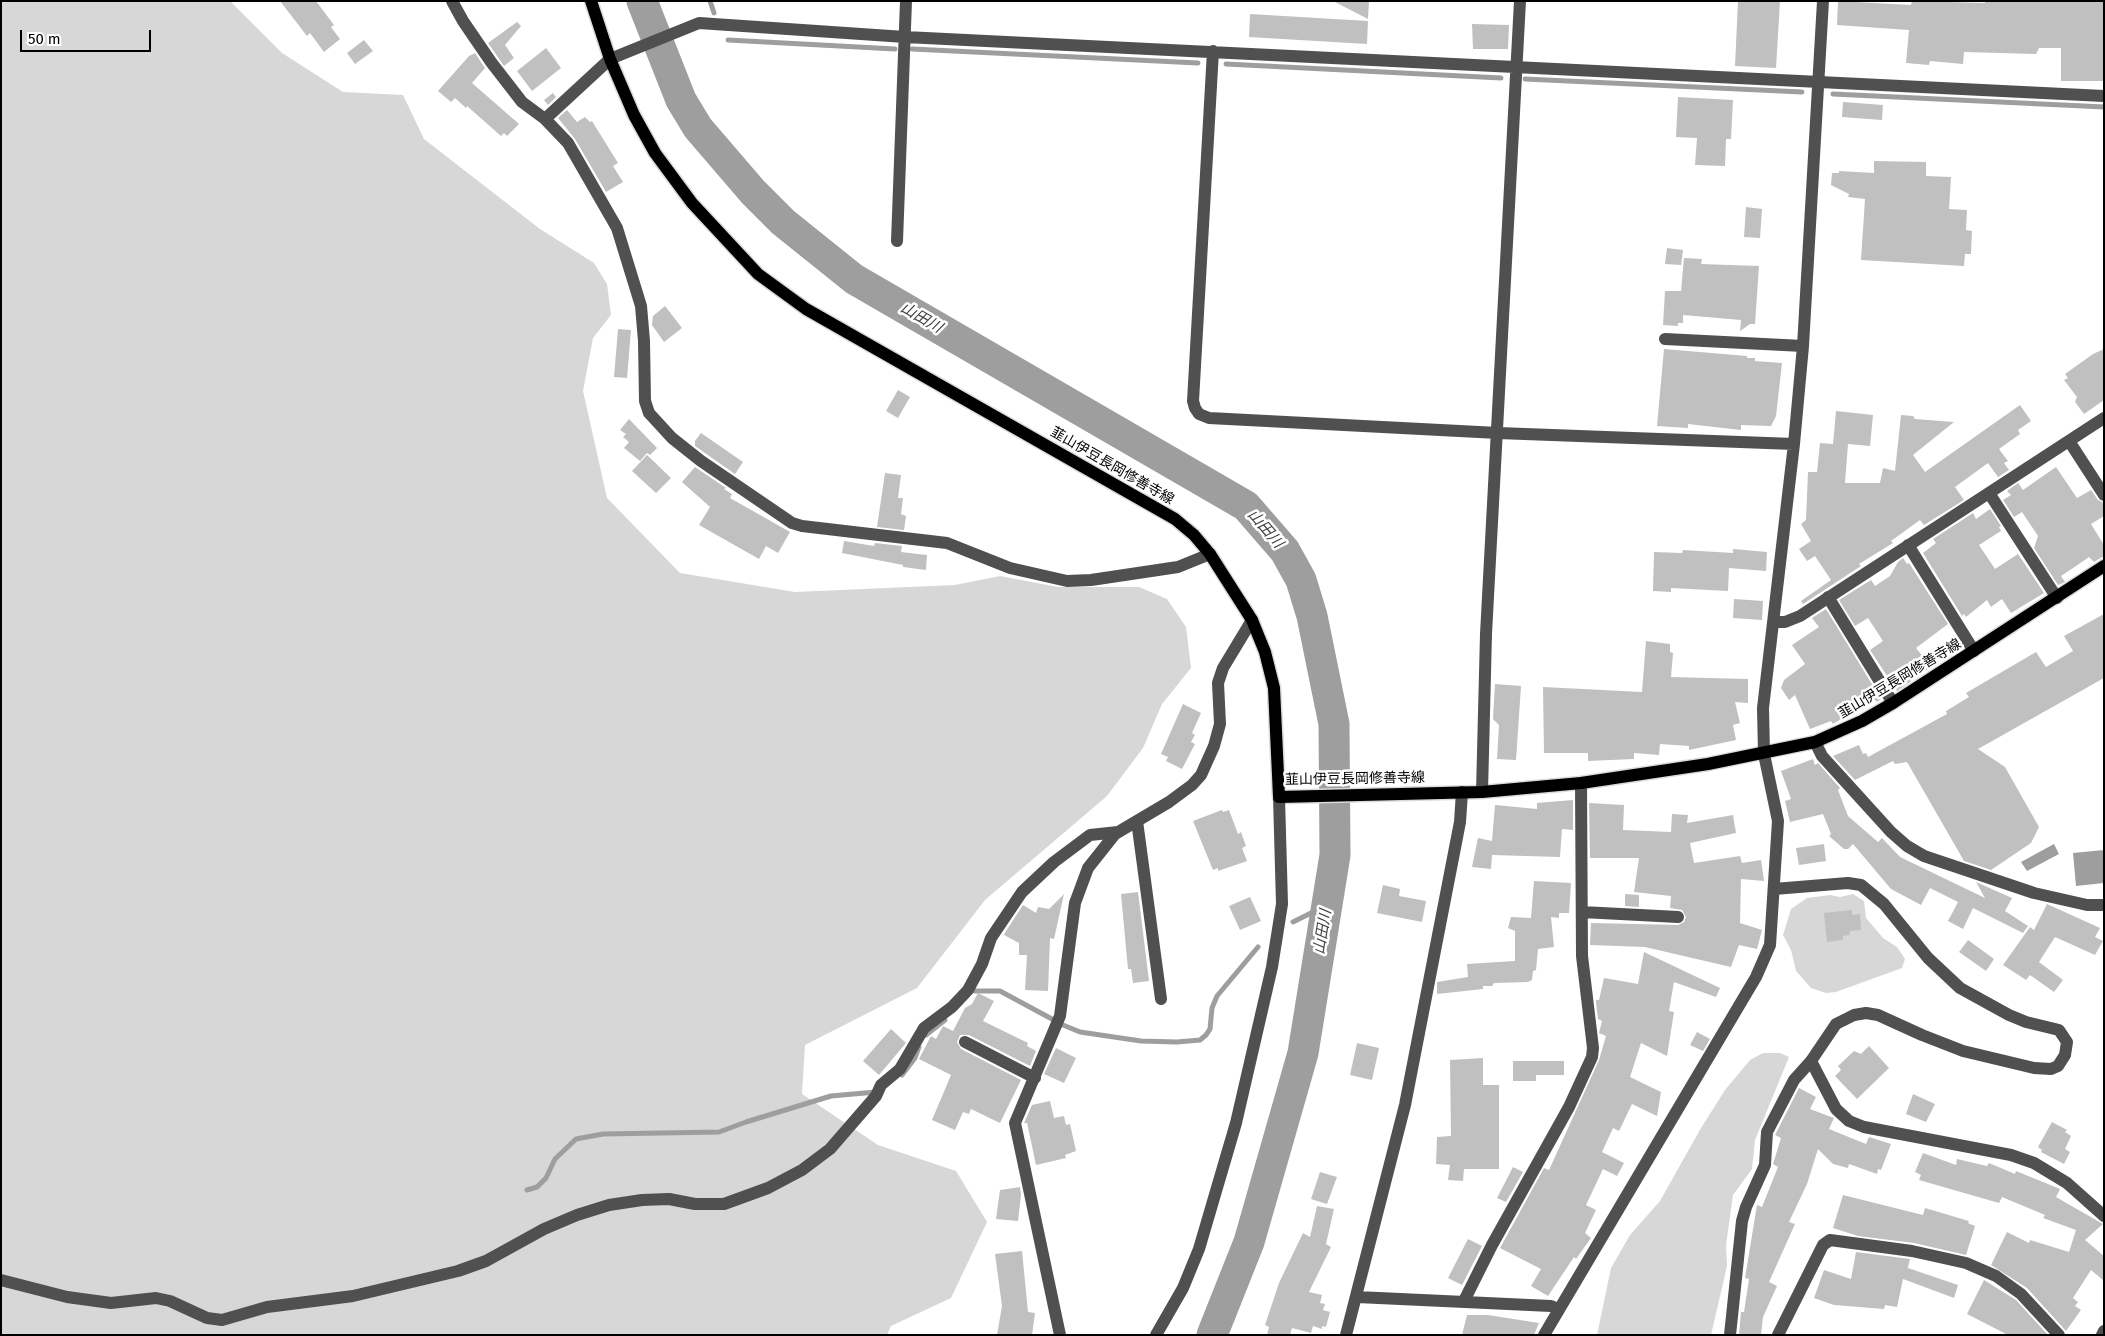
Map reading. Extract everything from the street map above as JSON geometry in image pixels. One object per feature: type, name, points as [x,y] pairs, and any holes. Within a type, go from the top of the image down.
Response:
[{"type":"main road","name":"韮山伊豆長岡修善寺線","points":[[591,1],[610,59],[634,114],[655,153],[692,203],[758,274],[806,309],[1175,519],[1210,554],[1252,620],[1265,652],[1274,688],[1279,797],[1482,792],[1580,783],[1764,754],[1815,742],[1862,721],[1893,703],[2104,566]]},
{"type":"street","points":[[452,1],[463,21],[491,62],[522,102],[545,119],[568,143],[616,228],[641,306],[644,341],[644,395],[649,413],[672,438],[701,461],[782,517],[802,526],[947,543],[1010,568],[1067,581],[1091,580],[1178,567],[1210,554]]},
{"type":"street","points":[[897,241],[906,1]]},
{"type":"street","points":[[1482,792],[1486,634],[1520,1]]},
{"type":"street","points":[[1544,1335],[1756,977],[1770,945],[1778,821],[1764,754],[1763,708],[1794,444],[1802,346],[1823,1]]},
{"type":"street","points":[[545,119],[610,59],[699,23],[905,37],[1817,80],[2104,96]]},
{"type":"street","points":[[1213,51],[1195,408],[1200,414],[1209,418],[1498,433],[1794,444]]},
{"type":"street","points":[[1665,339],[1802,346]]},
{"type":"street","points":[[1774,622],[1785,622],[1800,616],[2104,418]]},
{"type":"street","points":[[2069,441],[2104,495]]},
{"type":"street","points":[[1989,493],[2057,598]]},
{"type":"street","points":[[1908,545],[1974,652]]},
{"type":"street","points":[[1828,597],[1893,703]]},
{"type":"street","points":[[1060,1335],[1015,1123],[1057,1022],[1075,903],[1088,868],[1101,849],[1118,832],[1169,802],[1192,785],[1200,775],[1214,746],[1220,724],[1218,682],[1223,668],[1252,620]]},
{"type":"street","points":[[1815,742],[1822,756],[1891,832],[1907,846],[1924,856],[2034,893],[2087,905],[2104,905]]},
{"type":"street","points":[[1464,1301],[1492,1245],[1570,1107],[1592,1057],[1593,1048],[1582,956],[1580,783]]},
{"type":"street","points":[[1346,1335],[1405,1104],[1460,822],[1462,792]]},
{"type":"street","points":[[1156,1335],[1183,1288],[1198,1249],[1236,1123],[1272,967],[1282,904],[1279,797]]},
{"type":"street","points":[[1137,821],[1160,999]]},
{"type":"street","points":[[1,1280],[67,1297],[111,1303],[156,1298],[170,1301],[207,1318],[222,1320],[267,1307],[353,1296],[458,1271],[486,1261],[544,1229],[576,1215],[609,1206],[642,1200],[669,1199],[695,1204],[724,1204],[768,1188],[802,1170],[830,1149],[877,1092],[900,1069],[924,1028],[952,1007],[968,990],[982,964],[991,938],[1022,892],[1054,862],[1090,835],[1118,832]]},
{"type":"street","points":[[1730,1335],[1742,1221],[1746,1207],[1766,1165],[1767,1132],[1794,1080],[1811,1062],[1836,1024],[1845,1018],[1866,1013],[1878,1015],[1963,1051],[2034,1068],[2051,1069],[2058,1066],[2065,1055],[2068,1042],[2059,1030],[2026,1022],[2009,1015],[1960,988],[1928,958],[1884,904],[1861,885],[1848,883],[1774,889]]},
{"type":"street","points":[[1582,912],[1678,917]]},
{"type":"street","points":[[965,1042],[1035,1078]]},
{"type":"street","points":[[1811,1062],[1836,1109],[1849,1121],[1864,1127],[2011,1155],[2034,1163],[2067,1183],[2104,1216]]},
{"type":"street","points":[[1778,1335],[1823,1245],[1830,1240],[1912,1250],[1966,1264],[1996,1276],[2021,1294],[2059,1335]]},
{"type":"street","points":[[1357,1297],[1551,1306],[1558,1309]]},
{"type":"street","points":[[2102,1335],[2104,1331]]},
{"type":"shaded area","points":[[1,1],[230,1],[282,53],[343,92],[403,95],[424,139],[540,229],[594,263],[607,284],[611,315],[593,338],[583,391],[607,498],[680,573],[795,592],[955,585],[1000,576],[1058,587],[1139,587],[1167,599],[1186,627],[1191,668],[1162,704],[1143,748],[1107,796],[985,900],[917,988],[805,1045],[802,1094],[878,1145],[956,1171],[987,1222],[951,1298],[891,1326],[887,1335],[1,1335]]},
{"type":"shaded area","points":[[2054,844],[2059,854],[2027,871],[2021,862]]},
{"type":"shaded area","points":[[2104,850],[2104,883],[2076,886],[2073,853]]},
{"type":"shaded area","points":[[1853,894],[1864,901],[1866,918],[1883,938],[1897,947],[1905,959],[1902,968],[1836,992],[1826,993],[1811,988],[1796,971],[1791,950],[1783,935],[1791,909],[1807,898],[1830,895],[1840,897]]},
{"type":"shaded area","points":[[1763,1053],[1780,1053],[1789,1057],[1755,1140],[1752,1169],[1733,1195],[1726,1245],[1727,1266],[1711,1335],[1597,1335],[1611,1268],[1630,1235],[1660,1201],[1701,1128],[1725,1090],[1750,1060]]},
{"type":"building","points":[[280,1],[316,1],[334,25],[331,27],[340,39],[324,52],[310,33],[307,36]]},
{"type":"building","points":[[1333,1],[1369,1],[1368,19]]},
{"type":"building","points":[[1738,1],[1780,1],[1776,68],[1735,66]]},
{"type":"building","points":[[1838,1],[1911,5],[1912,1],[1985,3],[1985,1],[2104,1],[2104,81],[2061,81],[2061,48],[2039,48],[2036,54],[1964,52],[1963,64],[1930,61],[1929,65],[1906,63],[1909,30],[1837,25]]},
{"type":"building","points":[[1250,14],[1368,21],[1367,44],[1249,37]]},
{"type":"building","points":[[517,22],[521,26],[505,45],[514,58],[504,66],[488,43]]},
{"type":"building","points":[[1472,24],[1509,25],[1508,49],[1473,49]]},
{"type":"building","points":[[364,40],[373,51],[355,64],[347,53]]},
{"type":"building","points":[[546,48],[561,68],[532,91],[517,71]]},
{"type":"building","points":[[475,53],[485,68],[472,83],[519,124],[507,136],[504,133],[501,136],[455,98],[451,102],[438,91],[469,56]]},
{"type":"building","points":[[553,93],[556,97],[548,105],[544,100]]},
{"type":"building","points":[[1678,97],[1733,100],[1731,139],[1726,139],[1725,166],[1695,165],[1697,138],[1676,137]]},
{"type":"building","points":[[1843,102],[1883,105],[1882,120],[1842,117]]},
{"type":"building","points":[[567,110],[577,122],[585,117],[590,122],[592,121],[618,163],[613,166],[623,182],[606,192],[575,139],[558,118]]},
{"type":"building","points":[[1874,161],[1926,162],[1926,176],[1951,177],[1949,209],[1967,210],[1966,230],[1972,231],[1971,254],[1965,254],[1964,266],[1861,260],[1865,199],[1848,197],[1849,194],[1831,185],[1832,173],[1839,173],[1839,171],[1874,173]]},
{"type":"building","points":[[1746,207],[1762,209],[1760,238],[1744,237]]},
{"type":"building","points":[[1667,248],[1683,250],[1681,265],[1665,264]]},
{"type":"building","points":[[1684,258],[1702,259],[1701,264],[1759,266],[1755,324],[1750,324],[1740,331],[1741,320],[1683,315],[1683,323],[1678,323],[1678,326],[1663,325],[1665,291],[1681,291]]},
{"type":"building","points":[[665,306],[682,328],[664,342],[652,325],[653,316]]},
{"type":"building","points":[[618,329],[631,330],[627,378],[614,377]]},
{"type":"building","points":[[1664,349],[1747,356],[1747,358],[1755,358],[1755,361],[1782,363],[1776,416],[1771,426],[1741,425],[1741,430],[1688,424],[1688,428],[1657,426]]},
{"type":"building","points":[[2104,349],[2104,400],[2084,414],[2075,402],[2077,397],[2064,380],[2068,378],[2065,374],[2093,354]]},
{"type":"building","points":[[898,390],[910,397],[898,418],[886,411]]},
{"type":"building","points":[[2020,405],[2031,421],[2018,430],[2020,434],[1999,449],[2008,461],[2004,463],[2009,470],[1998,477],[1988,463],[1955,487],[1964,500],[1924,525],[1920,520],[1891,541],[1893,543],[1859,564],[1861,566],[1803,604],[1801,601],[1831,580],[1815,556],[1807,561],[1799,549],[1811,541],[1801,524],[1806,520],[1808,472],[1817,472],[1820,443],[1833,444],[1836,411],[1873,415],[1870,446],[1848,444],[1845,483],[1880,483],[1883,468],[1895,471],[1901,415],[1913,416],[1915,419],[1954,422],[1913,455],[1925,472]]},
{"type":"building","points":[[629,419],[657,448],[650,455],[647,453],[640,461],[624,448],[629,442],[623,437],[626,434],[620,430]]},
{"type":"building","points":[[701,433],[743,462],[735,474],[695,446],[695,441]]},
{"type":"building","points":[[647,455],[671,478],[656,493],[632,471]]},
{"type":"building","points":[[695,467],[726,488],[724,489],[732,494],[730,498],[790,532],[778,553],[766,546],[759,559],[699,525],[710,507],[682,482]]},
{"type":"building","points":[[2056,467],[2077,498],[2091,490],[2098,500],[2104,503],[2104,516],[2091,524],[2104,545],[2104,556],[2094,562],[2089,557],[2061,576],[2065,582],[2058,585],[2034,548],[2038,536],[2022,512],[2014,517],[2003,500],[2011,495],[2007,491],[2018,483],[2023,490]]},
{"type":"building","points":[[885,473],[901,475],[898,498],[903,498],[901,514],[906,516],[904,530],[877,527]]},
{"type":"building","points":[[1990,509],[2001,526],[1999,527],[2001,531],[1979,545],[1995,569],[2018,554],[2044,593],[2011,613],[2002,599],[1991,607],[1987,600],[1966,617],[1964,614],[1962,616],[1923,553],[1936,543],[1933,539],[1973,513],[1976,519]]},
{"type":"building","points":[[844,541],[874,546],[875,543],[902,546],[901,552],[927,555],[926,570],[903,567],[903,565],[842,553]]},
{"type":"building","points":[[1733,549],[1767,552],[1766,571],[1729,568],[1728,591],[1671,588],[1671,592],[1653,591],[1654,552],[1682,553],[1683,550],[1733,553]]},
{"type":"building","points":[[1903,558],[1907,564],[1909,563],[1948,624],[1916,648],[1931,667],[1897,691],[1870,650],[1883,641],[1868,618],[1855,626],[1839,600],[1871,580],[1875,586],[1890,576],[1898,562]]},
{"type":"building","points":[[1734,599],[1763,601],[1762,620],[1733,618]]},
{"type":"building","points":[[1826,609],[1881,699],[1877,702],[1868,692],[1846,708],[1850,714],[1833,724],[1831,721],[1810,729],[1795,695],[1789,700],[1781,688],[1784,680],[1805,664],[1792,645],[1819,627],[1812,618]]},
{"type":"building","points":[[2104,614],[2104,678],[1978,749],[2005,767],[2039,827],[2031,843],[1991,870],[1964,861],[1907,762],[1895,764],[1893,761],[1855,780],[1833,756],[1859,745],[1863,754],[1866,753],[1868,757],[1947,714],[1946,711],[1969,697],[1966,693],[2036,652],[2046,667],[2073,651],[2064,636]]},
{"type":"building","points":[[1646,641],[1670,644],[1670,652],[1673,653],[1671,677],[1748,679],[1748,703],[1735,702],[1740,723],[1733,725],[1736,740],[1689,750],[1689,746],[1660,744],[1659,755],[1634,753],[1634,759],[1588,761],[1588,753],[1544,753],[1543,687],[1642,692]]},
{"type":"building","points":[[1495,684],[1521,686],[1516,760],[1497,759],[1499,725],[1493,719]]},
{"type":"building","points":[[1183,704],[1201,713],[1192,733],[1195,735],[1191,742],[1195,744],[1182,769],[1166,761],[1168,757],[1161,754]]},
{"type":"building","points":[[1813,759],[1815,765],[1818,763],[1840,788],[1838,790],[1848,816],[1878,842],[1882,838],[1900,857],[1985,898],[1976,882],[2012,898],[2005,911],[2028,926],[2023,933],[1973,908],[1963,929],[1948,921],[1958,902],[1930,888],[1921,905],[1891,889],[1853,844],[1848,849],[1844,849],[1829,836],[1831,834],[1823,814],[1790,822],[1785,801],[1791,799],[1781,771]]},
{"type":"building","points":[[1573,800],[1573,830],[1562,829],[1560,857],[1492,855],[1491,869],[1472,867],[1478,838],[1492,841],[1495,805],[1537,809],[1537,803]]},
{"type":"building","points":[[1589,803],[1624,805],[1623,830],[1671,832],[1672,814],[1688,815],[1687,823],[1733,815],[1736,833],[1690,843],[1694,863],[1740,856],[1742,863],[1761,860],[1764,881],[1741,879],[1740,923],[1762,930],[1757,949],[1739,945],[1731,967],[1645,947],[1590,945],[1591,923],[1678,925],[1684,922],[1686,917],[1682,910],[1670,908],[1671,896],[1634,892],[1639,858],[1590,858]]},
{"type":"building","points":[[1222,810],[1223,812],[1229,810],[1238,834],[1241,832],[1246,846],[1242,848],[1247,861],[1218,871],[1218,868],[1213,870],[1193,821]]},
{"type":"building","points":[[1824,844],[1826,861],[1799,865],[1796,848]]},
{"type":"building","points":[[1534,881],[1571,883],[1569,913],[1559,913],[1559,918],[1551,917],[1554,947],[1538,949],[1536,970],[1533,971],[1532,980],[1528,982],[1494,983],[1492,986],[1483,986],[1483,989],[1437,994],[1437,982],[1468,977],[1467,964],[1515,961],[1515,931],[1508,928],[1511,917],[1531,918]]},
{"type":"building","points":[[1383,885],[1400,889],[1399,896],[1426,901],[1422,922],[1377,913]]},
{"type":"building","points":[[1138,892],[1149,981],[1133,983],[1131,969],[1128,969],[1121,894]]},
{"type":"building","points":[[1064,894],[1054,939],[1050,938],[1048,991],[1025,990],[1027,955],[1019,955],[1019,943],[1004,935],[1023,905],[1036,913],[1038,907],[1049,909]]},
{"type":"building","points":[[1625,894],[1639,895],[1639,907],[1625,906]]},
{"type":"building","points":[[1250,897],[1261,921],[1240,930],[1229,906]]},
{"type":"building","points":[[2047,904],[2100,928],[2095,937],[2103,941],[2095,955],[2055,937],[2039,962],[2063,980],[2054,992],[2030,975],[2026,980],[2003,965],[2030,927],[2034,930]]},
{"type":"building","points":[[1852,910],[1852,915],[1860,914],[1861,930],[1850,931],[1850,935],[1843,936],[1843,940],[1827,942],[1824,913]]},
{"type":"building","points":[[1968,940],[1994,959],[1986,971],[1959,952]]},
{"type":"building","points":[[1644,952],[1720,988],[1716,997],[1674,982],[1669,1011],[1674,1012],[1667,1056],[1641,1043],[1630,1077],[1661,1092],[1657,1116],[1632,1104],[1619,1131],[1613,1128],[1602,1152],[1624,1163],[1617,1176],[1603,1169],[1586,1205],[1596,1210],[1585,1233],[1591,1238],[1576,1259],[1574,1257],[1548,1296],[1531,1286],[1541,1269],[1500,1248],[1544,1168],[1549,1170],[1599,1060],[1606,1036],[1599,1033],[1602,1021],[1598,1019],[1596,1000],[1599,1000],[1604,978],[1638,984]]},
{"type":"building","points":[[978,993],[994,1001],[983,1021],[1028,1043],[1027,1046],[1036,1051],[1030,1066],[969,1035],[960,1035],[957,1042],[961,1049],[1021,1080],[1000,1123],[971,1109],[969,1114],[963,1112],[955,1130],[932,1120],[951,1075],[919,1059],[931,1036],[936,1039],[943,1026],[953,1031],[965,1008],[972,1004]]},
{"type":"building","points":[[891,1029],[906,1043],[879,1075],[863,1061]]},
{"type":"building","points":[[1697,1032],[1710,1039],[1703,1051],[1690,1045]]},
{"type":"building","points":[[1357,1043],[1379,1048],[1372,1080],[1350,1075]]},
{"type":"building","points":[[1869,1046],[1889,1068],[1857,1099],[1835,1076],[1841,1070],[1838,1066],[1854,1051],[1861,1054]]},
{"type":"building","points":[[1056,1048],[1076,1058],[1064,1083],[1044,1074]]},
{"type":"building","points":[[1483,1058],[1483,1085],[1499,1085],[1499,1169],[1464,1169],[1463,1181],[1448,1180],[1450,1165],[1436,1164],[1437,1137],[1451,1136],[1450,1060]]},
{"type":"building","points":[[1513,1061],[1564,1061],[1564,1075],[1536,1075],[1536,1081],[1513,1081]]},
{"type":"building","points":[[1799,1088],[1816,1097],[1810,1109],[1834,1118],[1829,1129],[1866,1144],[1869,1137],[1891,1144],[1881,1170],[1878,1169],[1877,1174],[1849,1164],[1848,1168],[1833,1164],[1818,1149],[1807,1184],[1789,1222],[1795,1224],[1769,1282],[1777,1286],[1763,1317],[1761,1335],[1739,1335],[1741,1312],[1744,1312],[1749,1279],[1745,1278],[1757,1205],[1762,1207],[1778,1167],[1773,1164],[1781,1138],[1775,1135]]},
{"type":"building","points":[[1913,1094],[1935,1104],[1926,1122],[1906,1114]]},
{"type":"building","points":[[1050,1101],[1054,1118],[1064,1116],[1066,1125],[1070,1124],[1076,1151],[1065,1155],[1066,1158],[1036,1165],[1027,1123],[1024,1123],[1032,1105]]},
{"type":"building","points":[[2052,1122],[2067,1130],[2065,1132],[2071,1136],[2065,1149],[2070,1152],[2064,1164],[2041,1152],[2042,1150],[2038,1147]]},
{"type":"building","points":[[1923,1153],[1956,1165],[1957,1159],[1987,1166],[1989,1163],[2015,1174],[2016,1171],[2060,1189],[2056,1197],[2103,1224],[2085,1240],[2104,1256],[2104,1281],[2091,1270],[2073,1298],[2078,1302],[2075,1306],[2081,1310],[2066,1331],[2027,1288],[1991,1265],[2007,1232],[2029,1243],[2030,1240],[2069,1252],[2076,1230],[2043,1218],[2045,1215],[2002,1197],[1999,1203],[1919,1180],[1921,1175],[1915,1172]]},
{"type":"building","points":[[1513,1167],[1523,1172],[1506,1202],[1497,1198]]},
{"type":"building","points":[[1320,1172],[1337,1177],[1327,1204],[1311,1199]]},
{"type":"building","points":[[1020,1187],[1018,1221],[996,1219],[1000,1190]]},
{"type":"building","points":[[1843,1195],[1923,1215],[1925,1208],[1969,1221],[1968,1223],[1975,1226],[1966,1255],[1914,1243],[1858,1236],[1833,1228]]},
{"type":"building","points":[[1317,1206],[1334,1209],[1326,1244],[1331,1247],[1309,1292],[1322,1295],[1320,1303],[1325,1304],[1323,1310],[1330,1312],[1326,1327],[1322,1326],[1322,1329],[1313,1326],[1311,1333],[1292,1328],[1290,1335],[1267,1335],[1269,1327],[1265,1325],[1279,1283],[1303,1233],[1310,1237]]},
{"type":"building","points":[[1468,1239],[1482,1246],[1462,1285],[1448,1278]]},
{"type":"building","points":[[1022,1251],[1028,1312],[1035,1313],[1032,1335],[997,1335],[1002,1306],[995,1254]]},
{"type":"building","points":[[1856,1252],[1910,1259],[1907,1271],[1908,1268],[1958,1285],[1954,1298],[1903,1279],[1897,1307],[1885,1305],[1884,1309],[1834,1305],[1814,1298],[1824,1270],[1851,1279]]},
{"type":"building","points":[[1984,1280],[2016,1300],[2048,1335],[2008,1335],[1967,1314]]},
{"type":"building","points":[[1467,1315],[1488,1315],[1539,1323],[1534,1335],[1462,1335]]},
{"type":"waterway","name":"山田川","points":[[642,1],[681,100],[698,128],[753,192],[783,222],[854,279],[1246,506],[1285,551],[1301,580],[1312,616],[1334,724],[1335,855],[1303,1053],[1249,1242],[1212,1335]]},
{"type":"waterway","points":[[710,1],[714,13]]},
{"type":"waterway","points":[[728,40],[895,49]]},
{"type":"waterway","points":[[912,49],[1198,63]]},
{"type":"waterway","points":[[1226,64],[1501,78]]},
{"type":"waterway","points":[[1525,79],[1802,92]]},
{"type":"waterway","points":[[1833,94],[2104,107]]},
{"type":"waterway","points":[[1293,922],[1327,905]]},
{"type":"waterway","points":[[975,991],[1000,991],[1063,1025],[1080,1032],[1141,1041],[1177,1042],[1200,1040],[1210,1029],[1212,1008],[1217,996],[1258,947]]},
{"type":"waterway","points":[[926,1035],[945,1020]]},
{"type":"waterway","points":[[902,1075],[915,1058],[919,1047]]},
{"type":"waterway","points":[[527,1190],[537,1187],[546,1178],[555,1159],[576,1139],[603,1134],[719,1132],[831,1096],[876,1092]]}]
